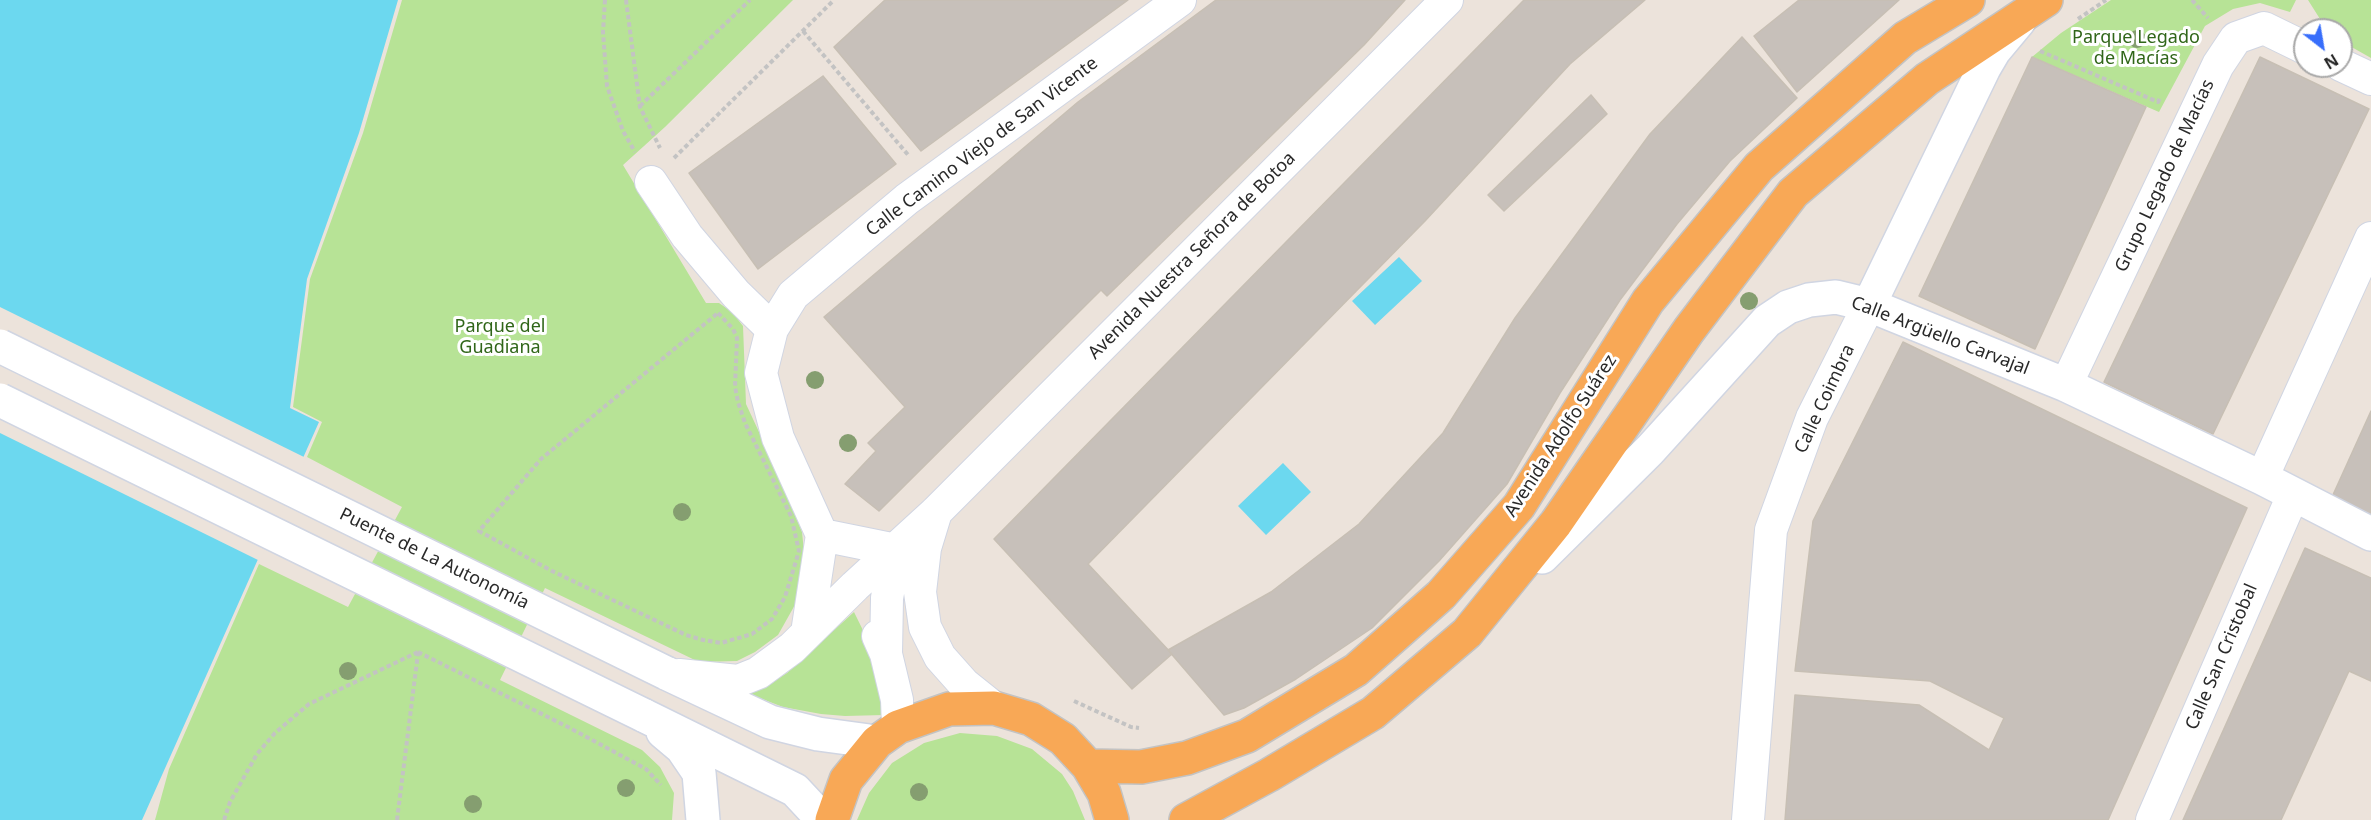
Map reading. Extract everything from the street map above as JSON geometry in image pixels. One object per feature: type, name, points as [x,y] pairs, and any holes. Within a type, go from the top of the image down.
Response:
[{"type":"highway","name":"Avenida Adolfo Suárez","points":[[1088,766],[1141,767],[1187,758],[1247,736],[1356,670],[1441,595],[1519,506],[1648,302],[1759,167],[1905,38],[1968,0]]},
{"type":"highway","points":[[1186,820],[1269,775],[1373,712],[1467,633],[1556,522],[1689,330],[1793,193],[1927,79],[2034,8]]},
{"type":"highway","points":[[832,820],[846,780],[887,735],[949,709],[994,708],[1031,719],[1063,739],[1088,766],[1104,793],[1112,820]]},
{"type":"main road","name":"Calle Coimbra","points":[[1869,305],[1984,68],[1994,51],[2034,8]]},
{"type":"main road","name":"Calle Argüello Carvajal","points":[[1467,633],[1650,450],[1767,321],[1788,307],[1809,300],[1836,297],[1869,305],[2066,385],[2262,478],[2371,534]]},
{"type":"main road","name":"Puente de La Autonomía","points":[[0,346],[770,722],[818,734],[887,735]]},
{"type":"main road","points":[[0,400],[795,790],[823,820]]},
{"type":"main road","points":[[644,716],[682,748],[699,774],[703,820]]},
{"type":"street","name":"Calle Camino Viejo de San Vicente","points":[[810,543],[761,373],[772,329],[794,295],[907,199],[1180,0]]},
{"type":"street","name":"Avenida Nuestra Señora de Botoa","points":[[666,673],[738,681],[758,673],[774,662],[936,512],[1447,0]]},
{"type":"street","name":"Grupo Legado de Macías","points":[[2066,385],[2218,65],[2236,38],[2264,28],[2293,42]]},
{"type":"street","points":[[2353,71],[2371,79]]},
{"type":"street","points":[[659,174],[687,236],[736,294],[772,329]]},
{"type":"street","points":[[2262,478],[2371,238]]},
{"type":"street","name":"Calle Coimbra","points":[[1748,820],[1771,530],[1812,418],[1869,305]]},
{"type":"street","name":"Calle San Cristobal","points":[[2152,820],[2293,495]]},
{"type":"street","name":"Avenida Nuestra Señora de Botoa","points":[[936,512],[926,548],[920,592],[925,627],[940,657],[964,684],[994,708]]},
{"type":"street","points":[[807,633],[810,543],[897,550],[887,598],[886,654]]},
{"type":"street","points":[[855,586],[886,654],[897,700],[887,735]]},
{"type":"path","points":[[605,0],[603,32],[607,86],[623,131],[659,174]]},
{"type":"path","points":[[626,0],[639,107],[659,174]]},
{"type":"path","points":[[639,107],[750,0]]},
{"type":"path","points":[[659,174],[834,0]]},
{"type":"path","points":[[2192,0],[2214,25]]},
{"type":"path","points":[[803,31],[930,182]]},
{"type":"path","points":[[2031,47],[2158,102],[2162,93]]},
{"type":"path","points":[[718,313],[733,329],[737,338],[735,387],[745,423],[791,516],[797,535],[810,543],[772,619],[752,634],[721,642],[686,635],[552,570],[479,531],[541,459],[718,313]]},
{"type":"path","points":[[418,652],[646,769],[664,788]]},
{"type":"path","points":[[224,820],[230,802],[257,754],[275,733],[309,704],[418,652]]},
{"type":"path","points":[[397,820],[418,652]]},
{"type":"path","points":[[1073,700],[1140,729]]},
{"type":"green space","name":"Parque del Guadiana","points":[[402,0],[793,0],[665,127],[623,165],[706,303],[719,303],[732,312],[743,326],[746,404],[802,532],[805,561],[796,603],[778,635],[755,652],[737,661],[699,662],[545,588],[500,680],[642,750],[660,767],[674,793],[672,820],[155,820],[169,769],[259,564],[348,607],[402,507],[307,457],[322,422],[293,407],[310,279],[363,133]]},
{"type":"green space","name":"Parque Legado de Macías","points":[[2111,0],[2296,0],[2290,12],[2260,3],[2233,9],[2205,26],[2159,112],[2032,57],[2061,33]]},
{"type":"green space","points":[[2308,0],[2371,0],[2371,58],[2353,48],[2353,18],[2319,18]]},
{"type":"green space","points":[[854,612],[882,669],[884,715],[821,714],[783,707],[744,692],[761,689],[787,673]]},
{"type":"green space","points":[[960,733],[997,736],[1032,749],[1062,774],[1073,791],[1085,820],[857,820],[869,793],[892,763],[924,743]]},
{"type":"water","points":[[0,0],[398,0],[359,133],[307,279],[290,408],[319,422],[142,820],[0,820]]},
{"type":"water","points":[[1399,257],[1422,281],[1375,325],[1352,301]]},
{"type":"water","points":[[1283,463],[1311,492],[1266,535],[1238,506]]},
{"type":"pier","points":[[0,307],[306,458],[260,561],[0,433]]},
{"type":"building","points":[[885,0],[1128,0],[921,151],[834,47]]},
{"type":"building","points":[[1216,0],[1405,0],[1364,45],[1107,296],[1101,290],[879,511],[845,484],[876,451],[868,443],[905,407],[824,317],[1078,102]]},
{"type":"building","points":[[1524,0],[1645,0],[1570,64],[1425,221],[1088,564],[1172,654],[1132,689],[994,539]]},
{"type":"building","points":[[1799,0],[1899,0],[1797,92],[1754,36]]},
{"type":"building","points":[[1742,37],[1797,98],[1730,161],[1677,224],[1620,300],[1560,393],[1507,484],[1439,561],[1372,628],[1296,679],[1244,708],[1224,715],[1168,650],[1271,592],[1359,524],[1443,433],[1515,318],[1650,134]]},
{"type":"building","points":[[2032,57],[2146,107],[2035,349],[1919,296]]},
{"type":"building","points":[[2260,57],[2293,73],[2293,78],[2304,78],[2369,109],[2213,434],[2104,382]]},
{"type":"building","points":[[823,76],[896,164],[758,269],[689,173]]},
{"type":"building","points":[[1591,95],[1607,114],[1504,211],[1488,195]]},
{"type":"building","points":[[1903,342],[2247,508],[2108,820],[1785,820],[1795,695],[1919,705],[1989,750],[2004,718],[1930,681],[1795,671],[1813,521]]},
{"type":"building","points":[[2371,411],[2371,517],[2332,497]]},
{"type":"building","points":[[2305,548],[2371,578],[2371,681],[2349,671],[2281,820],[2183,820]]}]
